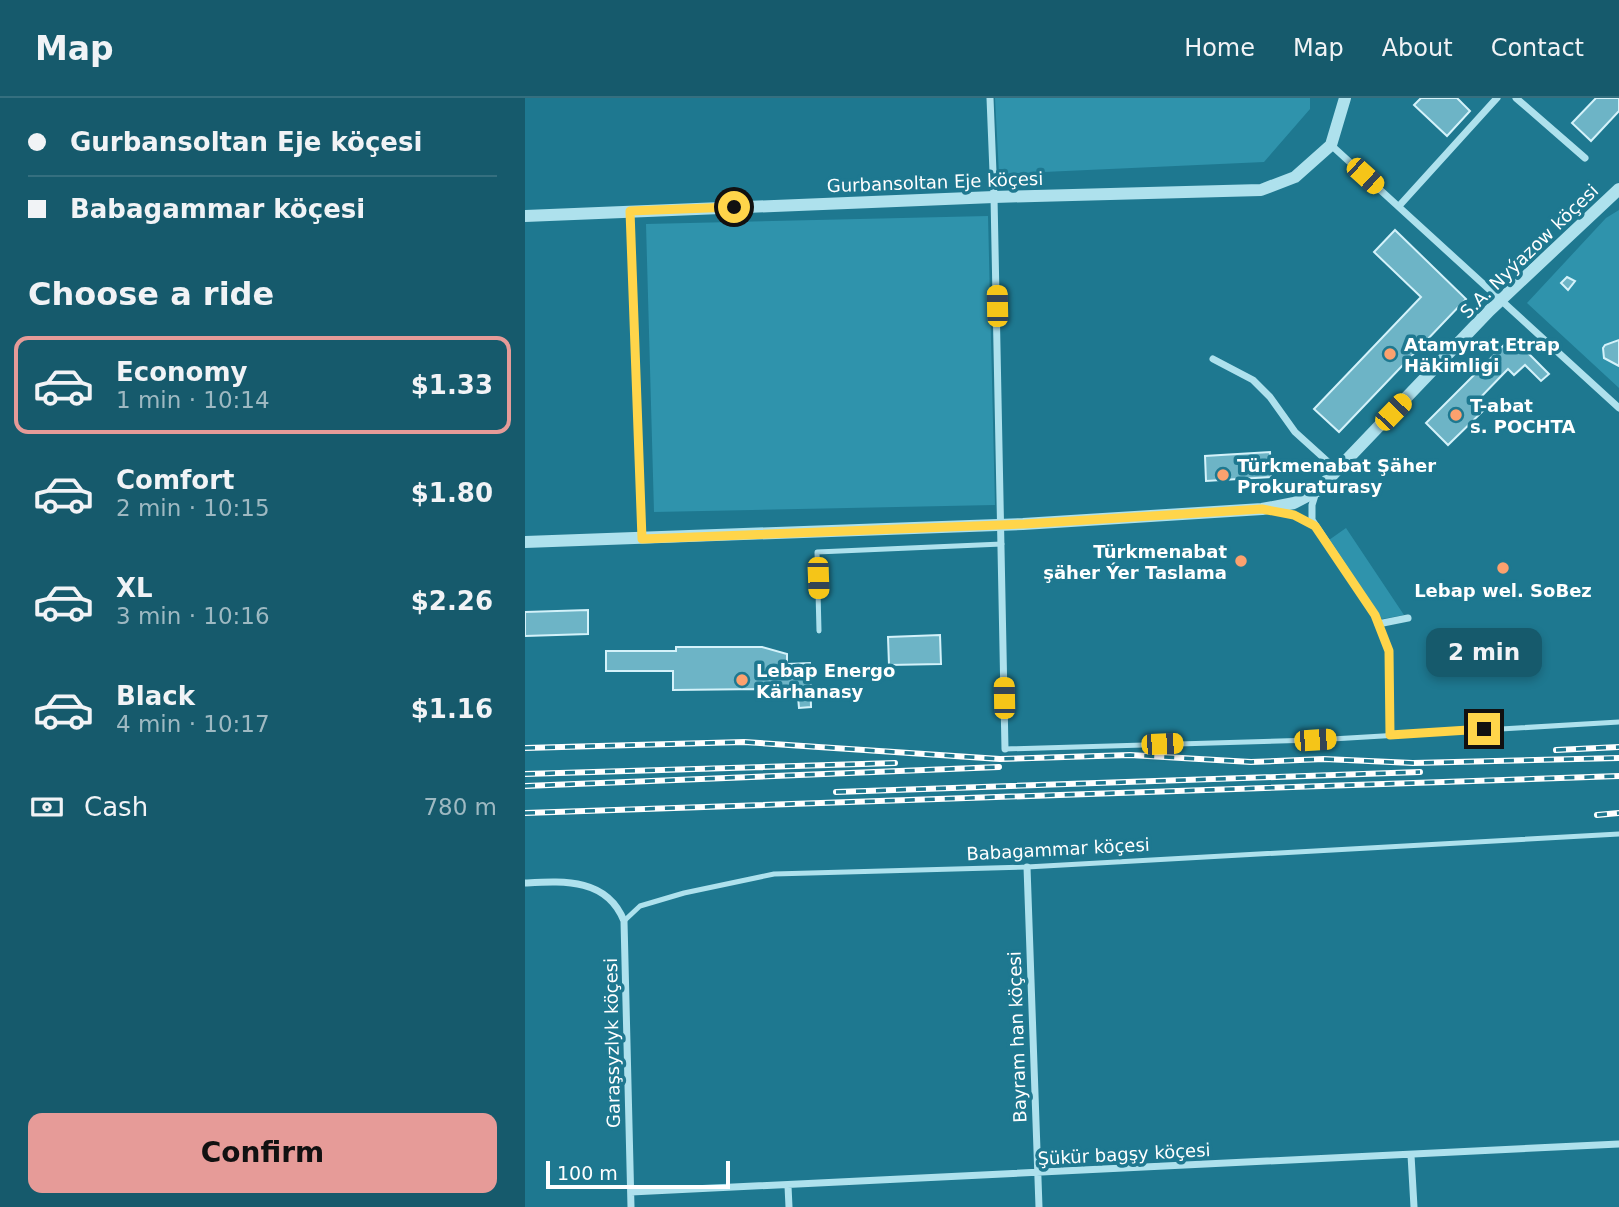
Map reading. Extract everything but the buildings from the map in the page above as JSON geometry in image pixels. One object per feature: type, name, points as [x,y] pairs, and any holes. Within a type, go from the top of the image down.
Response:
[{"type":"street","points":[[990,98],[1002,524],[1005,750]]},
{"type":"street","points":[[1345,98],[1331,145],[1619,408]]},
{"type":"street","points":[[1399,206],[1497,98]]},
{"type":"street","points":[[1516,98],[1585,158]]},
{"type":"street","name":"Gurbansoltan Eje köçesi","points":[[525,216],[994,197],[1261,190],[1295,177],[1331,145]]},
{"type":"street","name":"S.A. Nyýazow köçesi","points":[[525,542],[1002,524],[1262,509],[1294,503],[1317,491],[1501,299],[1619,189]]},
{"type":"street","points":[[630,211],[642,539]]},
{"type":"street","points":[[1213,359],[1253,380],[1270,397],[1295,432],[1337,470]]},
{"type":"street","points":[[1317,491],[1312,510],[1315,526],[1378,624],[1389,651],[1390,735]]},
{"type":"street","points":[[1262,509],[1294,515],[1315,526]]},
{"type":"street","points":[[1378,624],[1408,618]]},
{"type":"street","name":"Bayram han köçesi","points":[[1027,867],[1039,1207]]},
{"type":"street","points":[[525,883],[566,881],[594,888],[619,908],[624,921]]},
{"type":"street","name":"Garaşsyzlyk köçesi","points":[[624,921],[631,1207]]},
{"type":"street","name":"Şükür bagşy köçesi","points":[[631,1192],[1619,1144]]},
{"type":"street","points":[[1411,1156],[1414,1207]]},
{"type":"street","points":[[788,1186],[789,1207]]},
{"type":"lane","points":[[819,631],[817,552],[1002,544]]},
{"type":"lane","points":[[1005,750],[1315,740],[1619,722]]},
{"type":"lane","name":"Babagammar köçesi","points":[[624,921],[640,906],[684,893],[774,874],[1027,867],[1619,834]]},
{"type":"shaded area","points":[[995,98],[1310,98],[1310,109],[1264,162],[999,174]]},
{"type":"shaded area","points":[[1619,210],[1619,388],[1527,303],[1606,218]]},
{"type":"shaded area","points":[[988,216],[995,505],[654,512],[646,224]]},
{"type":"shaded area","points":[[1346,528],[1404,615],[1382,619],[1329,540]]},
{"type":"railway","points":[[525,748],[744,742],[1000,759],[1130,755],[1251,762],[1324,759],[1413,763],[1619,758]]},
{"type":"railway","points":[[1556,750],[1619,747]]},
{"type":"railway","points":[[525,774],[895,763]]},
{"type":"railway","points":[[525,786],[999,767]]},
{"type":"railway","points":[[836,792],[1420,772]]},
{"type":"railway","points":[[525,813],[1619,776]]},
{"type":"railway","points":[[1597,815],[1619,813]]},
{"type":"place","name":"Atamyrat Etrap Häkimligi","points":[[1390,354]]},
{"type":"place","name":"T-abat s. POCHTA","points":[[1456,415]]},
{"type":"place","name":"Türkmenabat Şäher Prokuraturasy","points":[[1223,475]]},
{"type":"place","name":"Türkmenabat şäher Ýer Taslama","points":[[1241,561]]},
{"type":"place","name":"Lebap wel. SoBez","points":[[1503,568]]},
{"type":"place","name":"Lebap Energo Kärhanasy","points":[[742,680]]},
{"type":"route","points":[[734,207],[630,211],[642,539],[1024,524],[1262,509],[1289,514],[1305,519],[1315,526],[1375,615],[1389,651],[1390,735],[1484,729]]}]
